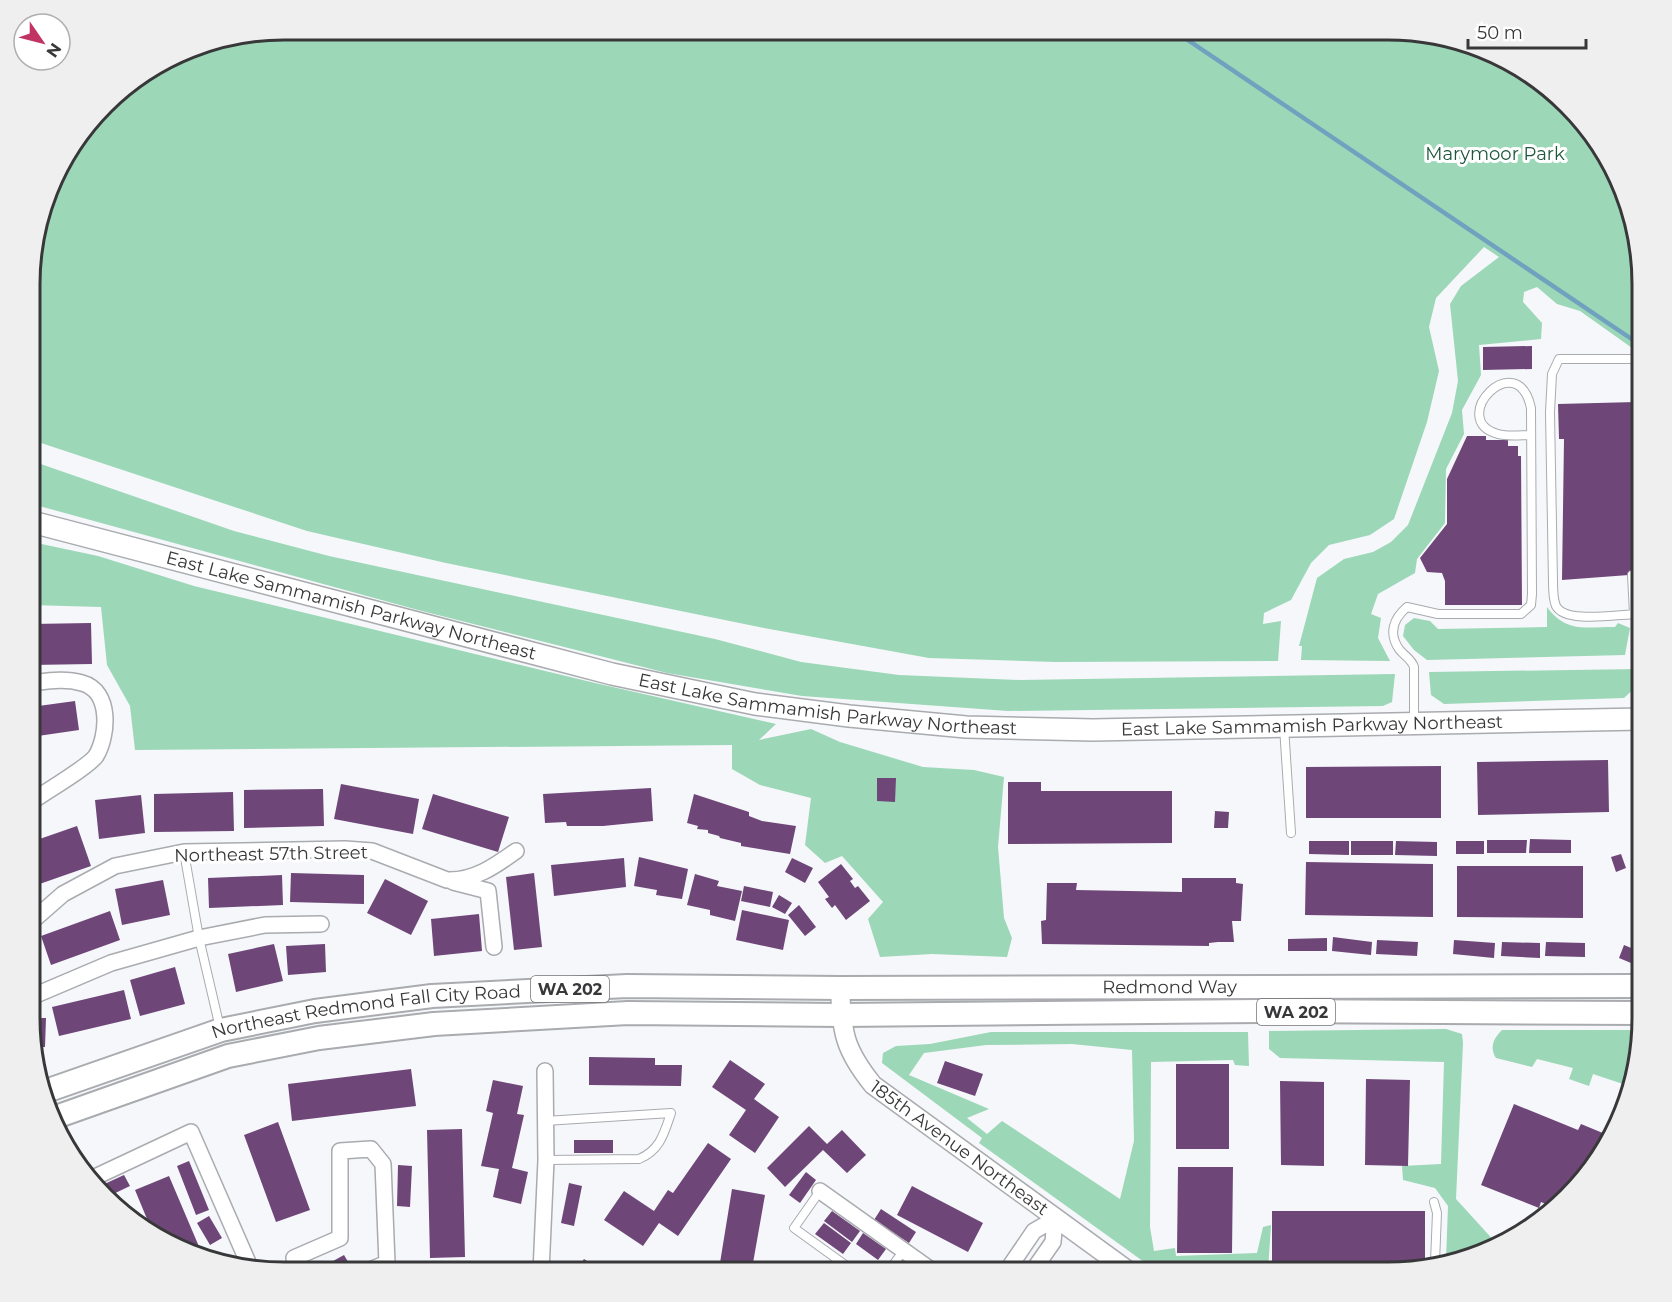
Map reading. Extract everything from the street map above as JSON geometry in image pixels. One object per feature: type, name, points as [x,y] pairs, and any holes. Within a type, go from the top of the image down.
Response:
[{"type":"main road","name":"East Lake Sammamish Parkway Northeast","points":[[41,524],[612,674],[755,704],[966,727],[1093,730],[1632,719]]},
{"type":"main road","name":"Northeast Redmond Fall City Road","points":[[51,1089],[221,1030],[315,1011],[432,996],[627,986],[840,988]]},
{"type":"main road","name":"Redmond Way","points":[[840,988],[1632,986]]},
{"type":"main road","name":"Redmond Way","points":[[841,1015],[1259,1011],[1632,1013]]},
{"type":"main road","name":"Northeast Redmond Fall City Road","points":[[61,1115],[228,1056],[342,1035],[434,1024],[628,1013],[841,1015]]},
{"type":"street","points":[[41,682],[57,680],[84,683],[97,692],[106,716],[104,738],[94,758],[41,795]]},
{"type":"street","name":"Northeast 57th Street","points":[[41,913],[63,894],[115,866],[184,852],[345,849],[372,851],[447,880],[488,891],[494,947]]},
{"type":"street","points":[[447,880],[460,880],[492,868],[516,851]]},
{"type":"street","points":[[41,993],[111,963],[199,938],[265,926],[321,924]]},
{"type":"street","name":"185th Avenue Northeast","points":[[840,988],[843,1034],[855,1063],[873,1085],[1116,1262]]},
{"type":"street","points":[[541,1262],[546,1160],[545,1071]]},
{"type":"street","points":[[99,1175],[191,1132],[246,1258]]},
{"type":"street","points":[[295,1262],[294,1258],[340,1238],[340,1151],[371,1149],[383,1164],[387,1262]]},
{"type":"street","points":[[820,1191],[920,1262]]},
{"type":"street","points":[[1013,1262],[1034,1231],[1055,1219]]},
{"type":"street","points":[[1039,1262],[1053,1242],[1055,1219]]},
{"type":"lane","points":[[1632,359],[1559,359],[1552,374],[1550,412],[1553,582],[1556,606],[1564,614],[1581,617],[1632,614]]},
{"type":"lane","points":[[1414,723],[1414,667],[1411,660],[1399,649],[1394,638],[1393,625],[1399,614],[1407,607],[1438,614],[1521,614],[1531,605],[1531,435],[1531,408],[1526,393],[1511,384],[1494,386],[1487,392],[1480,408],[1485,424],[1490,430],[1506,435],[1531,435]]},
{"type":"lane","points":[[1284,727],[1291,833]]},
{"type":"lane","points":[[184,852],[199,938],[221,1030]]},
{"type":"lane","points":[[544,1121],[670,1113],[661,1142],[651,1154],[639,1159],[546,1160]]},
{"type":"lane","points":[[820,1191],[794,1228],[841,1262]]},
{"type":"lane","points":[[1434,1202],[1437,1213],[1435,1257]]},
{"type":"lane","points":[[895,1262],[904,1250]]},
{"type":"green space","name":"Marymoor Park","points":[[285,40],[1387,40],[1435,45],[1466,53],[1509,73],[1536,91],[1560,112],[1581,136],[1599,163],[1619,206],[1627,237],[1632,285],[1632,348],[1580,311],[1557,304],[1537,287],[1524,292],[1523,302],[1542,323],[1541,339],[1479,345],[1481,375],[1462,410],[1464,434],[1446,469],[1445,523],[1417,559],[1415,573],[1378,594],[1371,614],[1381,618],[1378,638],[1390,661],[1301,660],[1302,646],[1299,646],[1317,578],[1344,559],[1373,552],[1391,542],[1408,525],[1452,413],[1458,381],[1450,304],[1461,286],[1499,257],[1484,247],[1436,298],[1429,327],[1439,371],[1427,422],[1394,519],[1370,535],[1329,545],[1311,563],[1291,600],[1264,613],[1263,624],[1281,621],[1278,661],[1055,662],[929,658],[764,628],[446,563],[307,531],[41,443],[41,269],[45,237],[59,191],[73,163],[91,136],[112,112],[136,91],[163,73],[191,59],[237,45]]},
{"type":"green space","points":[[41,464],[234,531],[329,556],[715,639],[801,662],[899,675],[1020,680],[1395,674],[1392,702],[1383,706],[1008,711],[802,696],[667,673],[418,610],[41,506]]},
{"type":"green space","points":[[41,544],[98,556],[194,586],[595,683],[776,724],[759,740],[811,729],[840,742],[923,767],[974,770],[1004,777],[998,847],[1004,918],[1012,938],[1007,957],[932,954],[880,957],[868,919],[883,902],[842,856],[825,863],[805,845],[811,798],[760,785],[732,769],[732,745],[135,750],[130,706],[107,665],[101,607],[41,605]]},
{"type":"green space","points":[[1547,607],[1569,625],[1586,628],[1615,627],[1618,623],[1630,628],[1625,655],[1427,660],[1414,650],[1403,636],[1405,625],[1414,618],[1430,621],[1438,629],[1547,627]]},
{"type":"green space","points":[[1632,669],[1632,691],[1624,698],[1444,704],[1431,695],[1429,672]]},
{"type":"green space","points":[[1446,1029],[1462,1034],[1456,1199],[1491,1238],[1466,1249],[1446,1254],[1448,1206],[1435,1188],[1403,1180],[1402,1166],[1441,1164],[1444,1062],[1280,1058],[1269,1049],[1269,1031]]},
{"type":"green space","points":[[1502,1030],[1631,1030],[1622,1084],[1593,1074],[1589,1086],[1569,1079],[1573,1068],[1537,1059],[1532,1067],[1496,1058],[1493,1043]]},
{"type":"green space","points":[[991,1032],[1248,1032],[1249,1066],[1235,1065],[1233,1060],[1151,1062],[1150,1227],[1154,1251],[1175,1248],[1176,1256],[1257,1253],[1263,1227],[1271,1225],[1269,1262],[1144,1262],[979,1143],[982,1138],[882,1063],[883,1053],[896,1046],[930,1044]],"holes":[[[1072,1044],[1132,1050],[1134,1141],[1120,1199],[1002,1121],[987,1134],[967,1118],[989,1109],[909,1075],[924,1053],[986,1045]]]},
{"type":"building","points":[[1532,346],[1532,369],[1483,370],[1483,347]]},
{"type":"building","points":[[1632,402],[1632,575],[1562,580],[1564,439],[1559,439],[1558,404]]},
{"type":"building","points":[[1467,436],[1486,436],[1486,440],[1508,440],[1508,446],[1518,446],[1518,456],[1521,456],[1522,605],[1445,605],[1445,581],[1442,573],[1427,572],[1420,558],[1447,524],[1447,479]]},
{"type":"building","points":[[91,623],[92,664],[41,665],[41,624]]},
{"type":"building","points":[[75,701],[79,730],[41,736],[41,706]]},
{"type":"building","points":[[1608,760],[1609,812],[1478,815],[1477,762]]},
{"type":"building","points":[[1441,766],[1441,818],[1306,818],[1306,767]]},
{"type":"building","points":[[877,778],[896,778],[895,802],[877,801]]},
{"type":"building","points":[[1008,782],[1041,782],[1041,791],[1172,791],[1172,843],[1008,844]]},
{"type":"building","points":[[341,784],[419,799],[413,834],[334,819]]},
{"type":"building","points":[[651,788],[653,821],[603,826],[567,826],[566,822],[545,823],[543,794]]},
{"type":"building","points":[[323,789],[324,826],[244,828],[244,790]]},
{"type":"building","points":[[233,792],[234,831],[154,832],[154,794]]},
{"type":"building","points":[[433,794],[509,817],[498,852],[422,829]]},
{"type":"building","points":[[694,794],[749,812],[749,816],[762,821],[796,826],[790,854],[741,846],[741,843],[720,838],[708,833],[708,830],[697,829],[698,826],[687,823]]},
{"type":"building","points":[[141,795],[145,833],[99,839],[95,800]]},
{"type":"building","points":[[1215,811],[1229,812],[1228,828],[1214,828]]},
{"type":"building","points":[[77,826],[91,866],[41,884],[41,839]]},
{"type":"building","points":[[1530,839],[1571,840],[1571,853],[1529,853]]},
{"type":"building","points":[[1487,840],[1527,840],[1526,853],[1487,853]]},
{"type":"building","points":[[1309,841],[1349,841],[1349,855],[1309,854]]},
{"type":"building","points":[[1351,841],[1393,841],[1393,855],[1351,855]]},
{"type":"building","points":[[1396,841],[1437,842],[1437,856],[1395,855]]},
{"type":"building","points":[[1456,841],[1484,841],[1484,854],[1456,854]]},
{"type":"building","points":[[1621,854],[1626,868],[1616,872],[1611,857]]},
{"type":"building","points":[[639,857],[688,869],[682,899],[656,895],[657,890],[634,886]]},
{"type":"building","points":[[624,858],[626,887],[554,896],[551,865]]},
{"type":"building","points":[[792,858],[813,868],[805,883],[785,872]]},
{"type":"building","points":[[1306,862],[1433,864],[1433,917],[1305,915]]},
{"type":"building","points":[[841,864],[853,879],[850,881],[855,888],[858,886],[870,901],[846,920],[835,905],[832,908],[825,899],[829,897],[818,882]]},
{"type":"building","points":[[1457,866],[1583,866],[1583,918],[1457,917]]},
{"type":"building","points":[[291,873],[364,875],[364,904],[290,902]]},
{"type":"building","points":[[534,873],[542,947],[514,950],[506,877]]},
{"type":"building","points":[[695,874],[719,881],[717,886],[742,891],[735,921],[710,915],[710,910],[687,905]]},
{"type":"building","points":[[282,875],[283,905],[209,908],[208,878]]},
{"type":"building","points":[[1182,878],[1236,878],[1236,883],[1243,884],[1241,921],[1232,921],[1234,942],[1209,943],[1209,946],[1042,944],[1041,921],[1046,920],[1047,883],[1077,883],[1076,890],[1182,892]]},
{"type":"building","points":[[385,879],[428,901],[411,935],[367,913]]},
{"type":"building","points":[[163,880],[170,915],[122,925],[115,889]]},
{"type":"building","points":[[744,886],[773,892],[770,907],[741,901]]},
{"type":"building","points":[[779,895],[792,903],[785,914],[772,907]]},
{"type":"building","points":[[799,905],[816,927],[805,936],[788,915]]},
{"type":"building","points":[[742,910],[789,920],[783,950],[736,940]]},
{"type":"building","points":[[110,911],[120,940],[51,965],[41,936]]},
{"type":"building","points":[[479,914],[482,951],[434,956],[431,919]]},
{"type":"building","points":[[1333,937],[1372,942],[1371,955],[1332,951]]},
{"type":"building","points":[[1327,938],[1327,951],[1288,951],[1288,939]]},
{"type":"building","points":[[1377,940],[1418,942],[1417,956],[1376,954]]},
{"type":"building","points":[[1454,940],[1495,943],[1494,958],[1453,954]]},
{"type":"building","points":[[1502,942],[1540,943],[1540,958],[1501,956]]},
{"type":"building","points":[[1546,942],[1585,943],[1585,957],[1545,956]]},
{"type":"building","points":[[274,944],[283,981],[236,992],[228,954]]},
{"type":"building","points":[[325,944],[326,972],[288,975],[286,946]]},
{"type":"building","points":[[1624,945],[1632,948],[1631,963],[1619,958]]},
{"type":"building","points":[[175,967],[185,1004],[140,1016],[130,980]]},
{"type":"building","points":[[124,990],[131,1019],[59,1036],[52,1007]]},
{"type":"building","points":[[41,1018],[46,1018],[45,1047],[43,1047]]},
{"type":"building","points":[[589,1057],[655,1058],[655,1065],[682,1065],[681,1086],[589,1085]]},
{"type":"building","points":[[730,1060],[765,1084],[754,1099],[779,1117],[755,1153],[729,1135],[746,1110],[712,1087]]},
{"type":"building","points":[[945,1061],[983,1074],[975,1096],[937,1083]]},
{"type":"building","points":[[1176,1064],[1229,1064],[1229,1149],[1176,1149]]},
{"type":"building","points":[[411,1069],[416,1106],[292,1121],[288,1084]]},
{"type":"building","points":[[1366,1079],[1410,1080],[1408,1166],[1365,1165]]},
{"type":"building","points":[[493,1080],[523,1086],[517,1114],[524,1115],[512,1168],[528,1172],[521,1204],[493,1197],[499,1169],[481,1166],[493,1113],[486,1111]]},
{"type":"building","points":[[1280,1081],[1324,1082],[1324,1166],[1281,1165]]},
{"type":"building","points":[[1514,1104],[1578,1130],[1581,1124],[1602,1133],[1571,1178],[1545,1204],[1541,1202],[1539,1208],[1481,1185]]},
{"type":"building","points":[[278,1122],[310,1210],[276,1222],[244,1135]]},
{"type":"building","points":[[809,1126],[827,1144],[842,1130],[866,1155],[847,1173],[823,1150],[785,1187],[767,1168]]},
{"type":"building","points":[[462,1129],[465,1257],[430,1258],[427,1130]]},
{"type":"building","points":[[574,1140],[613,1140],[613,1153],[574,1153]]},
{"type":"building","points":[[708,1143],[731,1159],[678,1236],[659,1223],[643,1246],[604,1220],[624,1191],[654,1211],[668,1190],[673,1193]]},
{"type":"building","points":[[189,1161],[209,1210],[196,1215],[177,1166]]},
{"type":"building","points":[[398,1165],[412,1166],[410,1207],[397,1206]]},
{"type":"building","points":[[1178,1167],[1233,1167],[1232,1253],[1177,1253]]},
{"type":"building","points":[[806,1172],[816,1180],[800,1203],[789,1195]]},
{"type":"building","points":[[124,1175],[130,1186],[115,1193],[106,1183]]},
{"type":"building","points":[[169,1176],[199,1246],[147,1218],[135,1190]]},
{"type":"building","points":[[569,1183],[582,1186],[574,1226],[561,1223]]},
{"type":"building","points":[[912,1186],[983,1223],[968,1252],[897,1215]]},
{"type":"building","points":[[732,1189],[765,1195],[753,1262],[720,1262]]},
{"type":"building","points":[[881,1209],[916,1232],[909,1243],[874,1220]]},
{"type":"building","points":[[832,1211],[860,1231],[852,1242],[824,1221]]},
{"type":"building","points":[[1272,1211],[1425,1211],[1425,1258],[1387,1262],[1272,1262]]},
{"type":"building","points":[[209,1216],[222,1238],[210,1245],[197,1223]]},
{"type":"building","points":[[824,1223],[851,1243],[843,1254],[815,1234]]},
{"type":"building","points":[[863,1233],[886,1249],[878,1260],[856,1244]]},
{"type":"building","points":[[344,1255],[348,1262],[331,1262]]},
{"type":"waterway","points":[[1188,40],[1632,339]]}]
